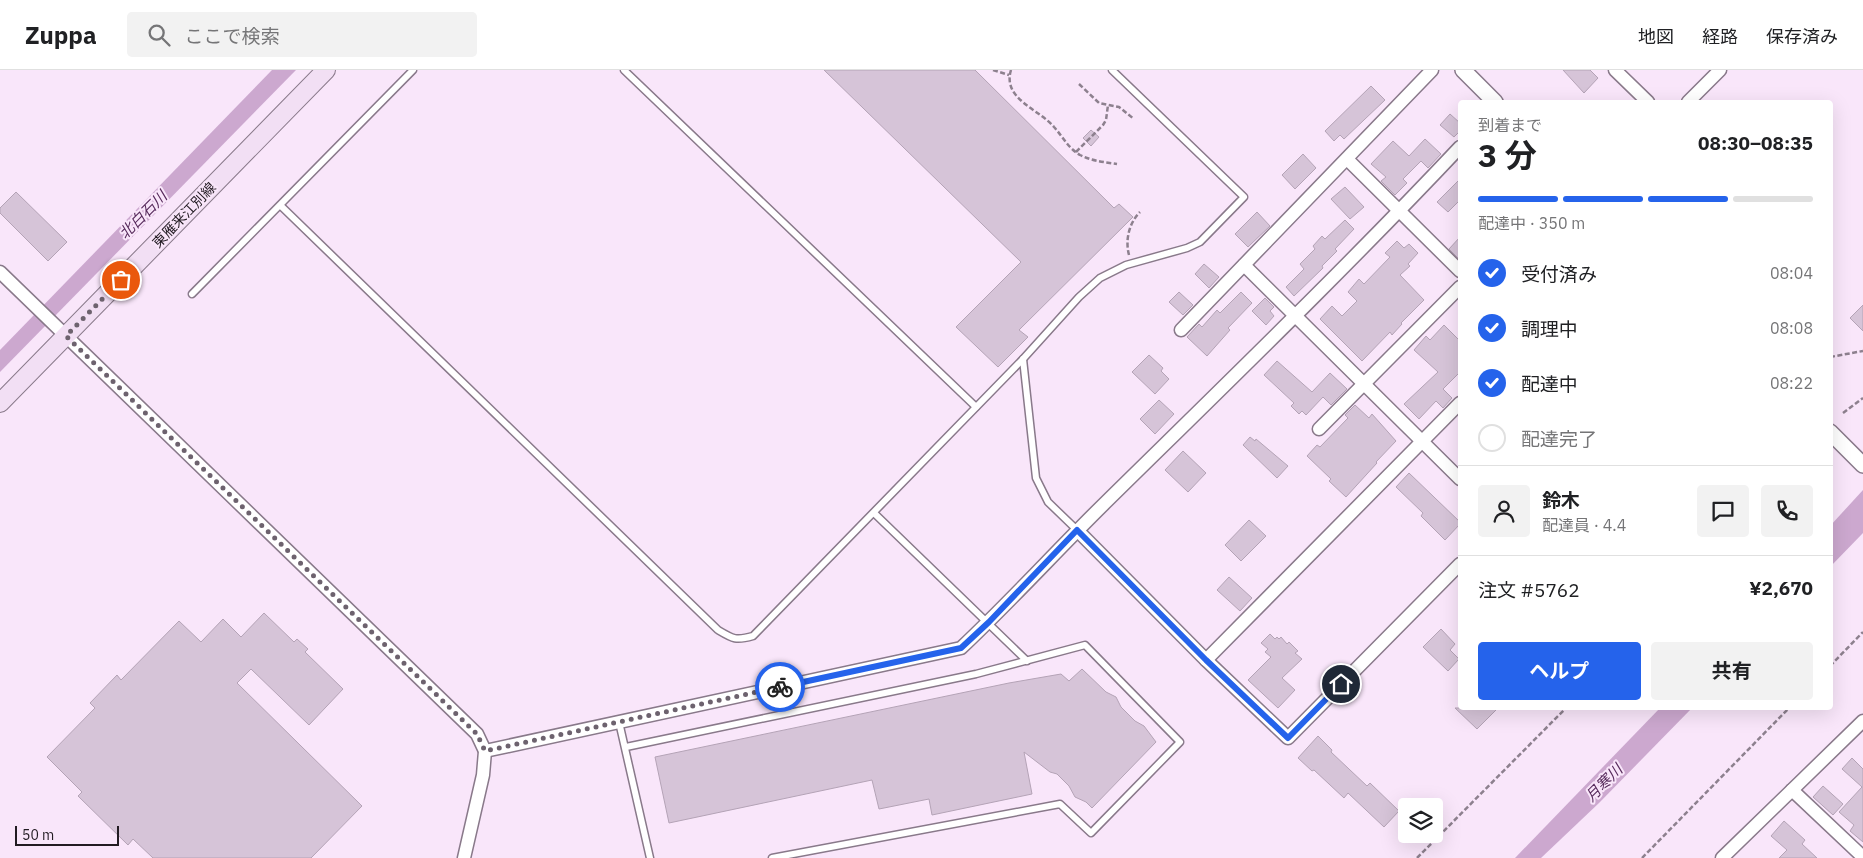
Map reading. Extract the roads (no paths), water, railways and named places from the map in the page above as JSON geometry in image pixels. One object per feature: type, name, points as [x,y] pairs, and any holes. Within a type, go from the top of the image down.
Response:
[{"type":"main road","name":"東雁来江別線","points":[[0,403],[61,331],[326,70]]},
{"type":"street","points":[[1180,330],[1432,70]]},
{"type":"street","points":[[1463,70],[1493,100]]},
{"type":"street","points":[[1615,70],[1646,100]]},
{"type":"street","points":[[1690,100],[1720,70]]},
{"type":"street","points":[[485,751],[961,648],[989,622],[1077,530],[1296,316],[1458,149]]},
{"type":"street","points":[[1347,159],[1458,269]]},
{"type":"street","points":[[1244,265],[1458,477]]},
{"type":"street","points":[[0,272],[477,734],[485,751],[483,775],[464,858]]},
{"type":"street","points":[[1319,430],[1458,289]]},
{"type":"street","points":[[1206,660],[1458,405]]},
{"type":"street","points":[[1833,435],[1863,465]]},
{"type":"street","points":[[1077,530],[1206,660],[1288,738],[1458,566]]},
{"type":"street","points":[[1722,858],[1863,721]]},
{"type":"street","points":[[1792,790],[1863,857]]},
{"type":"lane","points":[[192,294],[281,206],[413,70]]},
{"type":"lane","points":[[624,70],[976,407]]},
{"type":"lane","points":[[281,206],[718,630],[732,639],[740,640],[753,636],[1023,359],[1079,297],[1100,278],[1132,263],[1187,248],[1200,242],[1244,197],[1112,70]]},
{"type":"lane","points":[[1023,359],[1036,478],[1048,502],[1077,530]]},
{"type":"lane","points":[[874,513],[1027,660]]},
{"type":"lane","points":[[626,747],[976,674],[1085,645],[1180,742],[1091,833],[1060,804],[772,858]]},
{"type":"lane","points":[[620,722],[650,858]]},
{"type":"water","name":"北白石川","points":[[272,70],[296,70],[0,372],[0,350]]},
{"type":"water","points":[[1863,490],[1863,533],[1833,564],[1833,523]]},
{"type":"water","name":"月寒川","points":[[1658,710],[1690,710],[1599,803],[1541,858],[1515,858]]}]
